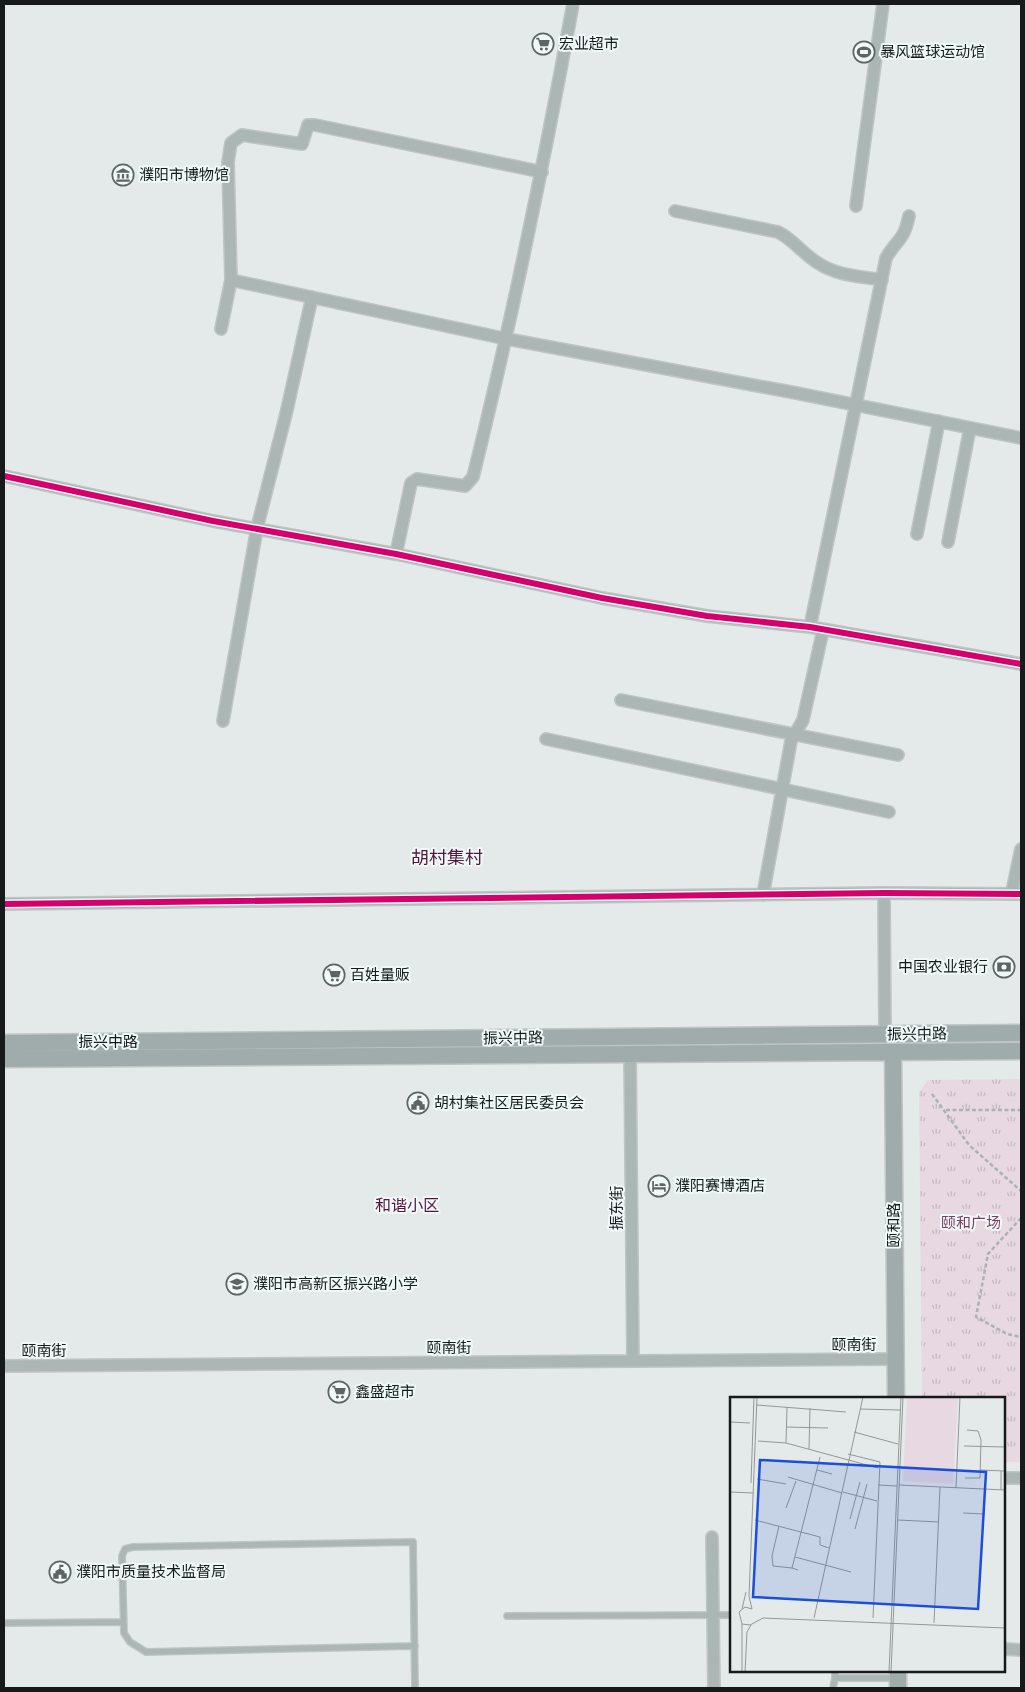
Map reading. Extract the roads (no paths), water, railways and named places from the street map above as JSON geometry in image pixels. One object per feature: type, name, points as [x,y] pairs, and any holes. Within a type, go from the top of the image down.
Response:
[{"type":"street","points":[[396,554],[411,483],[417,479],[465,486],[474,477],[507,338],[542,172],[573,4]]},
{"type":"street","points":[[856,206],[883,4]]},
{"type":"street","points":[[221,329],[231,280],[228,162],[231,143],[242,136],[302,144],[308,125],[315,125],[542,172]]},
{"type":"street","points":[[675,211],[778,232],[791,238],[817,263],[836,273],[882,280]]},
{"type":"street","points":[[810,627],[886,258],[893,246],[905,233],[909,216]]},
{"type":"street","points":[[231,280],[507,338],[1021,438]]},
{"type":"street","points":[[223,721],[257,528],[286,414],[312,297]]},
{"type":"street","points":[[917,534],[938,421]]},
{"type":"street","points":[[948,542],[970,428]]},
{"type":"street","points":[[4,476],[257,528],[396,554],[602,598],[707,616],[810,627],[1021,664]]},
{"type":"street","points":[[763,894],[791,741],[804,720],[823,630]]},
{"type":"street","points":[[622,700],[898,755]]},
{"type":"street","points":[[546,739],[888,812]]},
{"type":"street","points":[[4,904],[763,894],[1017,893],[1021,849]]},
{"type":"street","points":[[884,893],[885,1034]]},
{"type":"street","name":"振兴中路","points":[[4,1042],[1021,1033]]},
{"type":"street","name":"振兴中路","points":[[4,1059],[1021,1051]]},
{"type":"street","name":"颐和路","points":[[893,1052],[896,1397]]},
{"type":"street","name":"振东街","points":[[630,1054],[633,1361]]},
{"type":"street","name":"颐南街","points":[[4,1366],[895,1359]]},
{"type":"street","points":[[1005,1478],[1021,1478]]},
{"type":"street","points":[[712,1537],[714,1688]]},
{"type":"street","points":[[1005,1649],[1021,1650]]},
{"type":"lane","points":[[415,1646],[146,1652],[130,1642],[124,1633],[122,1556],[125,1549],[133,1547],[413,1542],[415,1646],[415,1688]]},
{"type":"lane","points":[[507,1616],[730,1615]]},
{"type":"lane","points":[[4,1623],[123,1622]]},
{"type":"lane","points":[[833,1688],[835,1672]]},
{"type":"lane","points":[[835,1678],[898,1679]]},
{"type":"place","name":"宏业超市","points":[[543,44]]},
{"type":"place","name":"暴风篮球运动馆","points":[[864,52]]},
{"type":"place","name":"濮阳市博物馆","points":[[123,175]]},
{"type":"place","name":"中国农业银行","points":[[1004,967]]},
{"type":"place","name":"百姓量贩","points":[[334,975]]},
{"type":"place","name":"胡村集社区居民委员会","points":[[418,1103]]},
{"type":"place","name":"濮阳赛博酒店","points":[[659,1186]]},
{"type":"place","name":"濮阳市高新区振兴路小学","points":[[237,1284]]},
{"type":"place","name":"鑫盛超市","points":[[339,1392]]},
{"type":"place","name":"濮阳市质量技术监督局","points":[[60,1572]]},
{"type":"district","name":"胡村集村","points":[[447,858]]},
{"type":"district","name":"和谐小区","points":[[407,1205]]},
{"type":"park label","name":"颐和广场","points":[[971,1223]]}]
